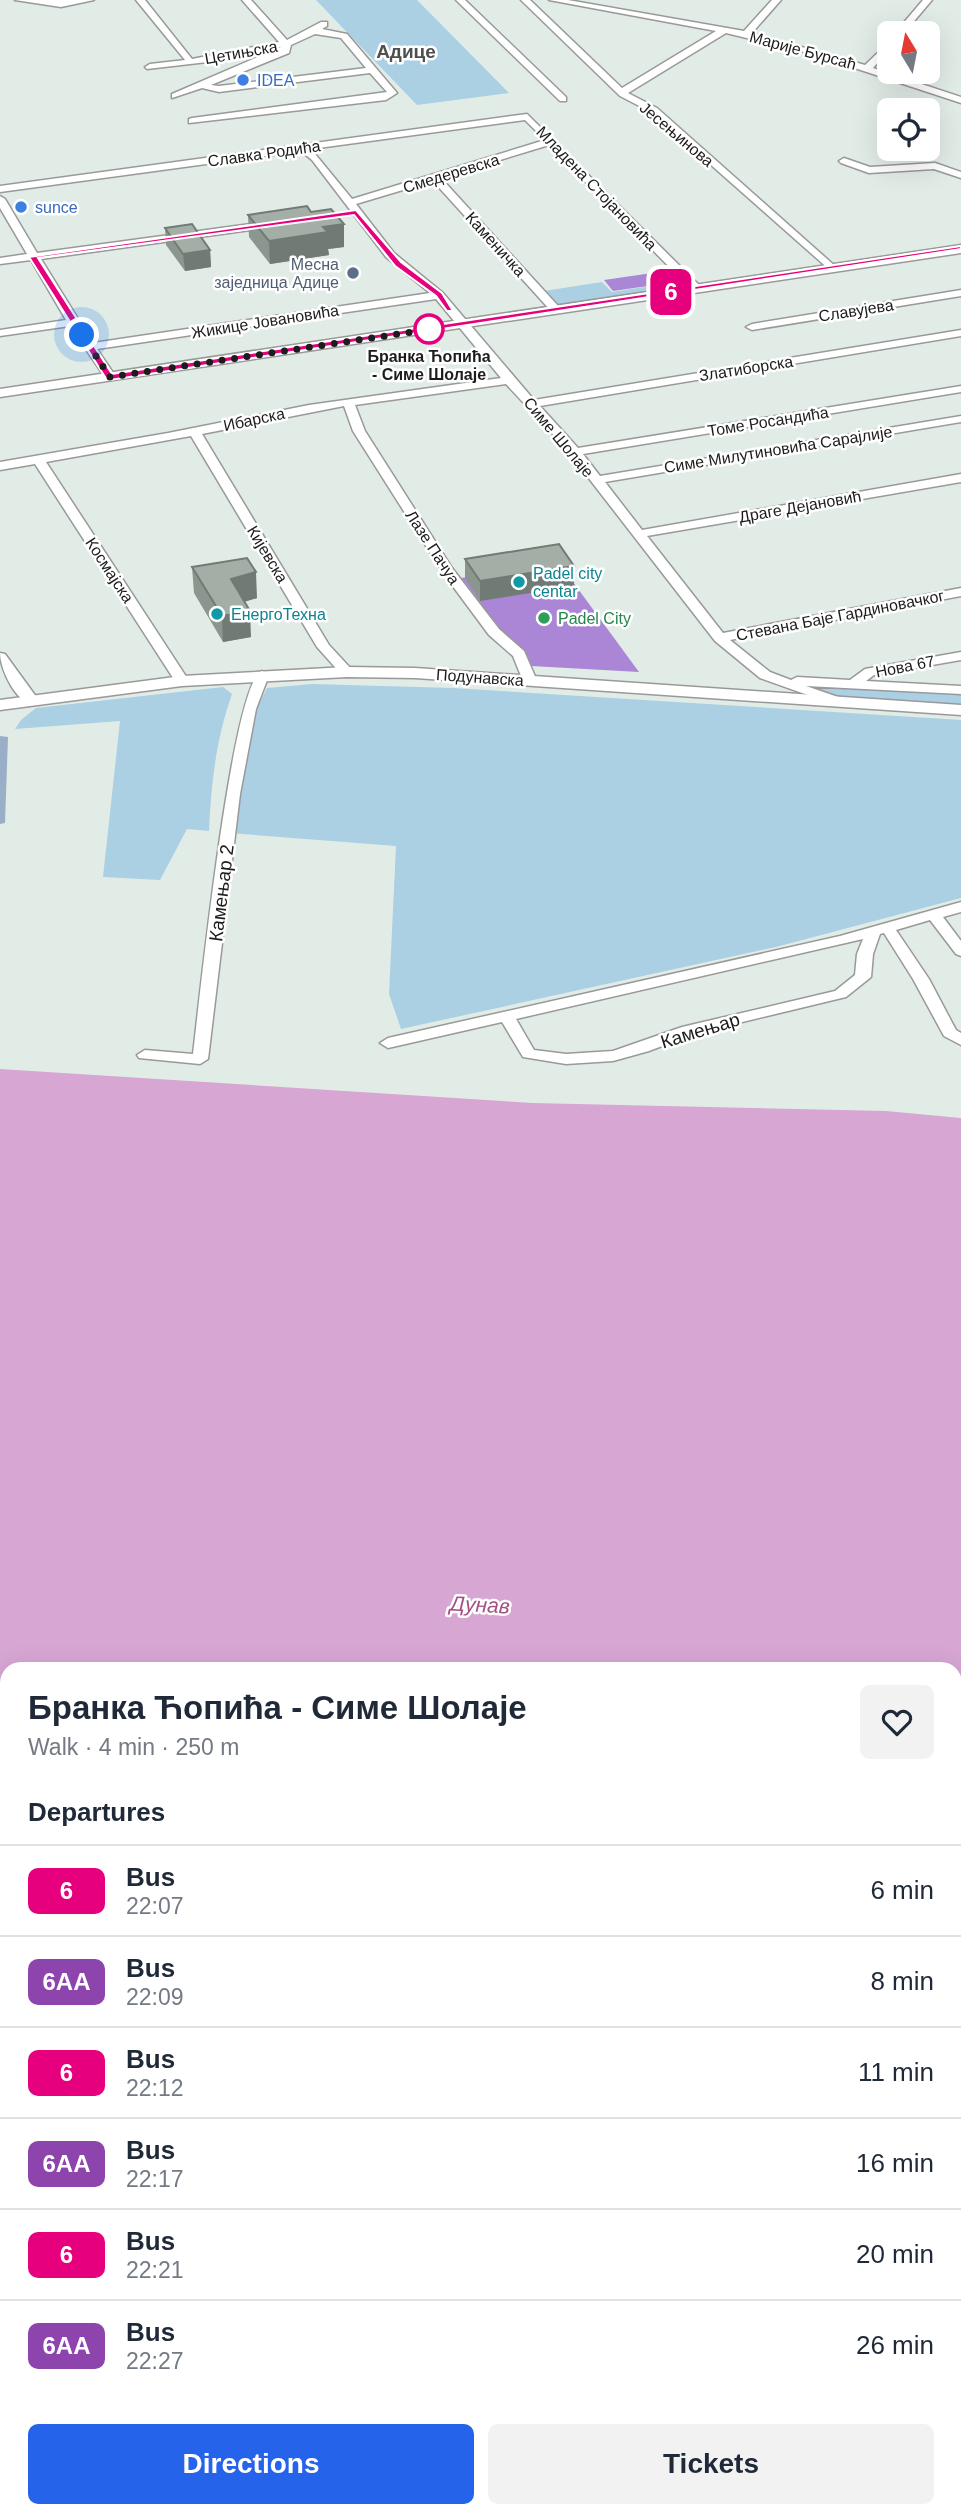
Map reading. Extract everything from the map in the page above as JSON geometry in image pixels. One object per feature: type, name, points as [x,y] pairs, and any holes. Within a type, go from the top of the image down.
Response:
[{"type":"street","points":[[19,0],[52,4],[89,0]]},
{"type":"street","points":[[140,0],[190,59],[209,89],[371,70]]},
{"type":"street","points":[[175,96],[286,51],[286,44],[246,0]]},
{"type":"street","name":"Младена Стојановића","points":[[460,0],[563,99]]},
{"type":"street","name":"Јесењинова","points":[[526,0],[622,92],[654,110],[831,268]]},
{"type":"street","name":"Марије Бурсаћ","points":[[553,0],[746,34],[958,96]]},
{"type":"street","points":[[611,10],[621,0]]},
{"type":"street","points":[[746,34],[777,0]]},
{"type":"street","points":[[910,21],[928,0]]},
{"type":"street","name":"Цетињска","points":[[150,67],[286,44],[315,31],[326,21]]},
{"type":"street","points":[[192,121],[386,97],[392,93],[344,36],[315,31]]},
{"type":"street","name":"Марије Бурсаћ","points":[[622,92],[723,31]]},
{"type":"street","points":[[868,68],[877,58]]},
{"type":"street","name":"Младена Стојановића","points":[[527,117],[696,288]]},
{"type":"street","name":"Славка Родића","points":[[0,189],[527,117]]},
{"type":"street","name":"Смедеревска","points":[[342,214],[353,207],[436,178],[550,142]]},
{"type":"street","name":"Симе Шолаје","points":[[303,148],[315,158],[398,264],[439,295],[509,380],[575,452],[720,638],[765,675],[833,701]]},
{"type":"street","points":[[844,161],[869,170],[935,166],[961,175]]},
{"type":"street","name":"Каменичка","points":[[436,178],[556,310]]},
{"type":"street","points":[[0,199],[73,322],[110,377]]},
{"type":"street","points":[[0,261],[289,221]]},
{"type":"street","points":[[0,393],[961,249]]},
{"type":"street","name":"Славујева","points":[[752,327],[961,293]]},
{"type":"street","name":"Жикице Јовановића","points":[[90,347],[439,295]]},
{"type":"street","points":[[0,333],[73,322]]},
{"type":"street","name":"Златиборска","points":[[532,404],[961,333]]},
{"type":"street","name":"Ибарска","points":[[0,466],[195,432],[265,416],[509,380]]},
{"type":"street","name":"Томе Росандића","points":[[575,452],[961,389]]},
{"type":"street","name":"Лазе Пачуа","points":[[349,403],[359,431],[447,570],[494,632],[519,654],[530,681]]},
{"type":"street","name":"Симе Милутиновића Сарајлије","points":[[596,480],[961,419]]},
{"type":"street","name":"Кијевска","points":[[195,432],[324,647],[347,672]]},
{"type":"street","name":"Космајска","points":[[38,459],[182,681]]},
{"type":"street","name":"Драге Дејановић","points":[[638,534],[961,478]]},
{"type":"street","name":"Стевана Баје Гардиновачког","points":[[720,638],[961,592]]},
{"type":"street","name":"Нова 67","points":[[853,684],[870,672],[961,656]]},
{"type":"street","points":[[0,657],[32,701]]},
{"type":"street","name":"Подунавска","points":[[0,705],[182,681],[347,672],[530,681],[961,710]]},
{"type":"street","name":"Камењар 2","points":[[145,1055],[200,1059],[233,794],[249,709],[261,675]]},
{"type":"street","name":"Нова 67","points":[[783,681],[961,690]]},
{"type":"street","points":[[388,1043],[880,930],[961,907]]},
{"type":"street","points":[[934,915],[961,951]]},
{"type":"street","points":[[880,930],[921,979],[950,1033],[961,1040]]},
{"type":"street","name":"Камењар","points":[[506,1016],[529,1054],[566,1059],[612,1056],[643,1048],[688,1030],[840,994],[863,977],[865,954],[880,930]]},
{"type":"shaded area","points":[[316,0],[417,0],[509,93],[417,105]]},
{"type":"shaded area","points":[[652,273],[662,284],[613,291],[604,280]]},
{"type":"shaded area","points":[[684,281],[691,287],[560,307],[544,291],[602,282],[612,292]]},
{"type":"shaded area","name":"Padel City","points":[[559,563],[639,672],[531,666],[524,652],[500,630],[461,578]]},
{"type":"shaded area","points":[[312,684],[453,688],[961,720],[961,898],[776,947],[401,1029],[389,994],[396,846],[229,833],[251,719],[267,688]]},
{"type":"shaded area","points":[[795,684],[961,694],[961,706],[825,696]]},
{"type":"shaded area","points":[[223,687],[232,694],[215,762],[209,831],[187,829],[160,880],[103,877],[120,721],[15,729],[21,720],[36,708]]},
{"type":"shaded area","points":[[0,736],[8,737],[5,823],[0,824]]},
{"type":"water","name":"Дунав","points":[[0,1069],[533,1103],[886,1111],[961,1118],[961,1662],[0,1662]]},
{"type":"building","points":[[307,206],[311,212],[331,209],[344,224],[323,227],[328,232],[269,241],[248,215]]},
{"type":"building","points":[[192,224],[210,250],[183,254],[165,228]]},
{"type":"building","points":[[559,544],[574,566],[480,581],[465,559]]},
{"type":"building","points":[[247,558],[256,572],[231,579],[250,611],[222,616],[192,567]]},
{"type":"bus line","name":"6","points":[[450,310],[439,295],[398,264],[356,212],[33,257],[110,377],[961,249]]},
{"type":"place","name":"IDEA","points":[[243,80]]},
{"type":"place","name":"sunce","points":[[21,207]]},
{"type":"place","name":"Месна заједница Адице","points":[[353,273]]},
{"type":"place","name":"Бранка Ћопића - Симе Шолаје","points":[[429,329]]},
{"type":"place","name":"Padel city centar","points":[[519,582]]},
{"type":"place","name":"ЕнергоТехна","points":[[217,614]]},
{"type":"place","name":"Padel City","points":[[544,618]]},
{"type":"district","name":"Адице","points":[[406,51]]},
{"type":"route","points":[[82,335],[110,377],[432,329],[429,329]]}]
